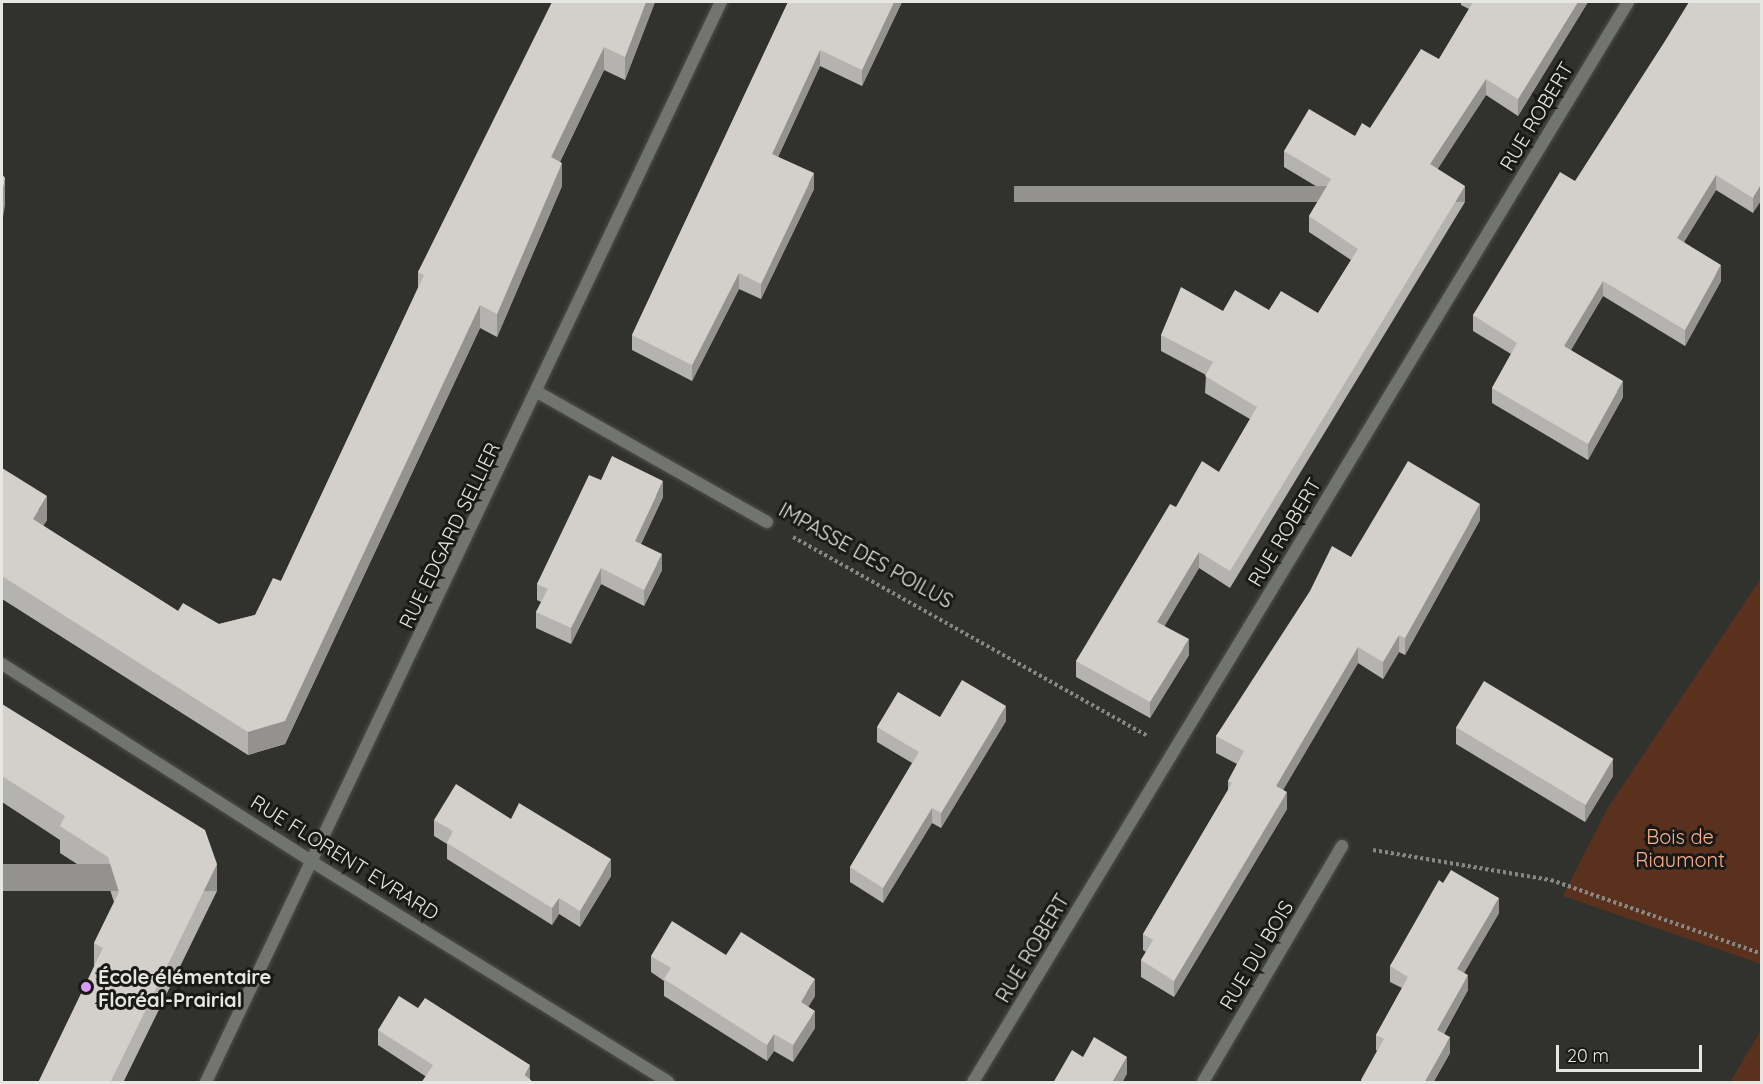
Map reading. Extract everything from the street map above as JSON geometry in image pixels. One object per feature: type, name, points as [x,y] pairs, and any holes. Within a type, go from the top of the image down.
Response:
[{"type":"street","name":"RUE EDGARD SELLIER","points":[[206,1083],[539,393],[722,2]]},
{"type":"street","name":"RUE ROBERT","points":[[973,1083],[1628,2]]},
{"type":"street","name":"IMPASSE DES POILUS","points":[[539,393],[767,522]]},
{"type":"street","name":"RUE FLORENT EVRARD","points":[[2,664],[314,863],[668,1083]]},
{"type":"street","name":"RUE DU BOIS","points":[[1203,1083],[1342,846]]},
{"type":"path","name":"IMPASSE DES POILUS","points":[[767,522],[1174,751]]},
{"type":"path","points":[[1342,846],[1469,862],[1551,880],[1761,954]]},
{"type":"green space","name":"Bois de Riaumont","points":[[1761,578],[1761,964],[1563,896],[1607,809]]},
{"type":"green space","points":[[1761,1030],[1761,1082],[1730,1082]]},
{"type":"building","points":[[552,2],[646,2],[625,57],[604,47],[551,157],[562,163],[497,314],[480,305],[285,721],[248,732],[2,576],[2,468],[47,496],[33,519],[178,611],[183,603],[219,624],[255,615],[273,578],[281,581],[424,275],[418,272]]},
{"type":"building","points":[[788,2],[894,2],[862,70],[820,50],[772,154],[814,173],[761,284],[739,273],[692,365],[632,335]]},
{"type":"building","points":[[1473,2],[1578,2],[1518,99],[1486,79],[1430,164],[1465,186],[1230,571],[1199,552],[1157,622],[1189,639],[1150,702],[1076,661],[1170,504],[1176,507],[1202,461],[1219,472],[1257,407],[1205,376],[1213,362],[1161,335],[1181,287],[1223,311],[1235,290],[1269,310],[1281,291],[1318,313],[1358,249],[1309,216],[1331,179],[1284,151],[1309,109],[1355,136],[1362,123],[1370,128],[1421,49],[1439,59]]},
{"type":"building","points":[[1689,2],[1761,2],[1761,185],[1753,198],[1716,175],[1677,238],[1721,265],[1685,330],[1603,281],[1564,346],[1623,381],[1588,444],[1492,388],[1517,343],[1473,315],[1560,172],[1575,181]]},
{"type":"building","points":[[2,174],[5,178],[2,196]]},
{"type":"building","points":[[612,456],[663,481],[635,541],[662,554],[644,590],[601,568],[571,628],[536,612],[548,589],[537,584],[589,475],[601,480]]},
{"type":"building","points":[[1408,461],[1480,504],[1405,638],[1399,635],[1383,662],[1358,647],[1276,786],[1287,792],[1174,981],[1141,960],[1153,940],[1143,934],[1232,783],[1228,781],[1244,751],[1216,736],[1310,591],[1332,546],[1351,557]]},
{"type":"building","points":[[962,680],[1006,706],[941,813],[932,808],[883,888],[850,867],[919,752],[877,727],[898,692],[940,717]]},
{"type":"building","points":[[1484,681],[1613,759],[1586,805],[1456,727]]},
{"type":"building","points":[[2,704],[205,830],[217,864],[110,1083],[38,1083],[103,948],[94,943],[119,892],[108,857],[60,826],[65,816],[2,776]]},
{"type":"building","points":[[456,784],[511,819],[519,803],[611,859],[580,911],[559,898],[552,908],[447,843],[453,831],[434,820]]},
{"type":"building","points":[[1451,870],[1499,898],[1457,969],[1468,975],[1437,1030],[1450,1037],[1424,1083],[1366,1083],[1361,1080],[1384,1039],[1376,1035],[1408,977],[1390,966],[1439,880],[1443,883]]},
{"type":"building","points":[[672,921],[726,955],[741,932],[815,979],[801,1002],[815,1011],[793,1045],[774,1034],[767,1045],[664,979],[671,968],[651,956]]},
{"type":"building","points":[[399,996],[418,1008],[425,998],[530,1065],[525,1075],[534,1083],[421,1083],[433,1065],[378,1030]]},
{"type":"building","points":[[1094,1037],[1127,1057],[1112,1083],[1053,1083],[1072,1050],[1083,1057]]},
{"type":"place","name":"École élémentaire Floréal-Prairial","points":[[86,987]]}]
